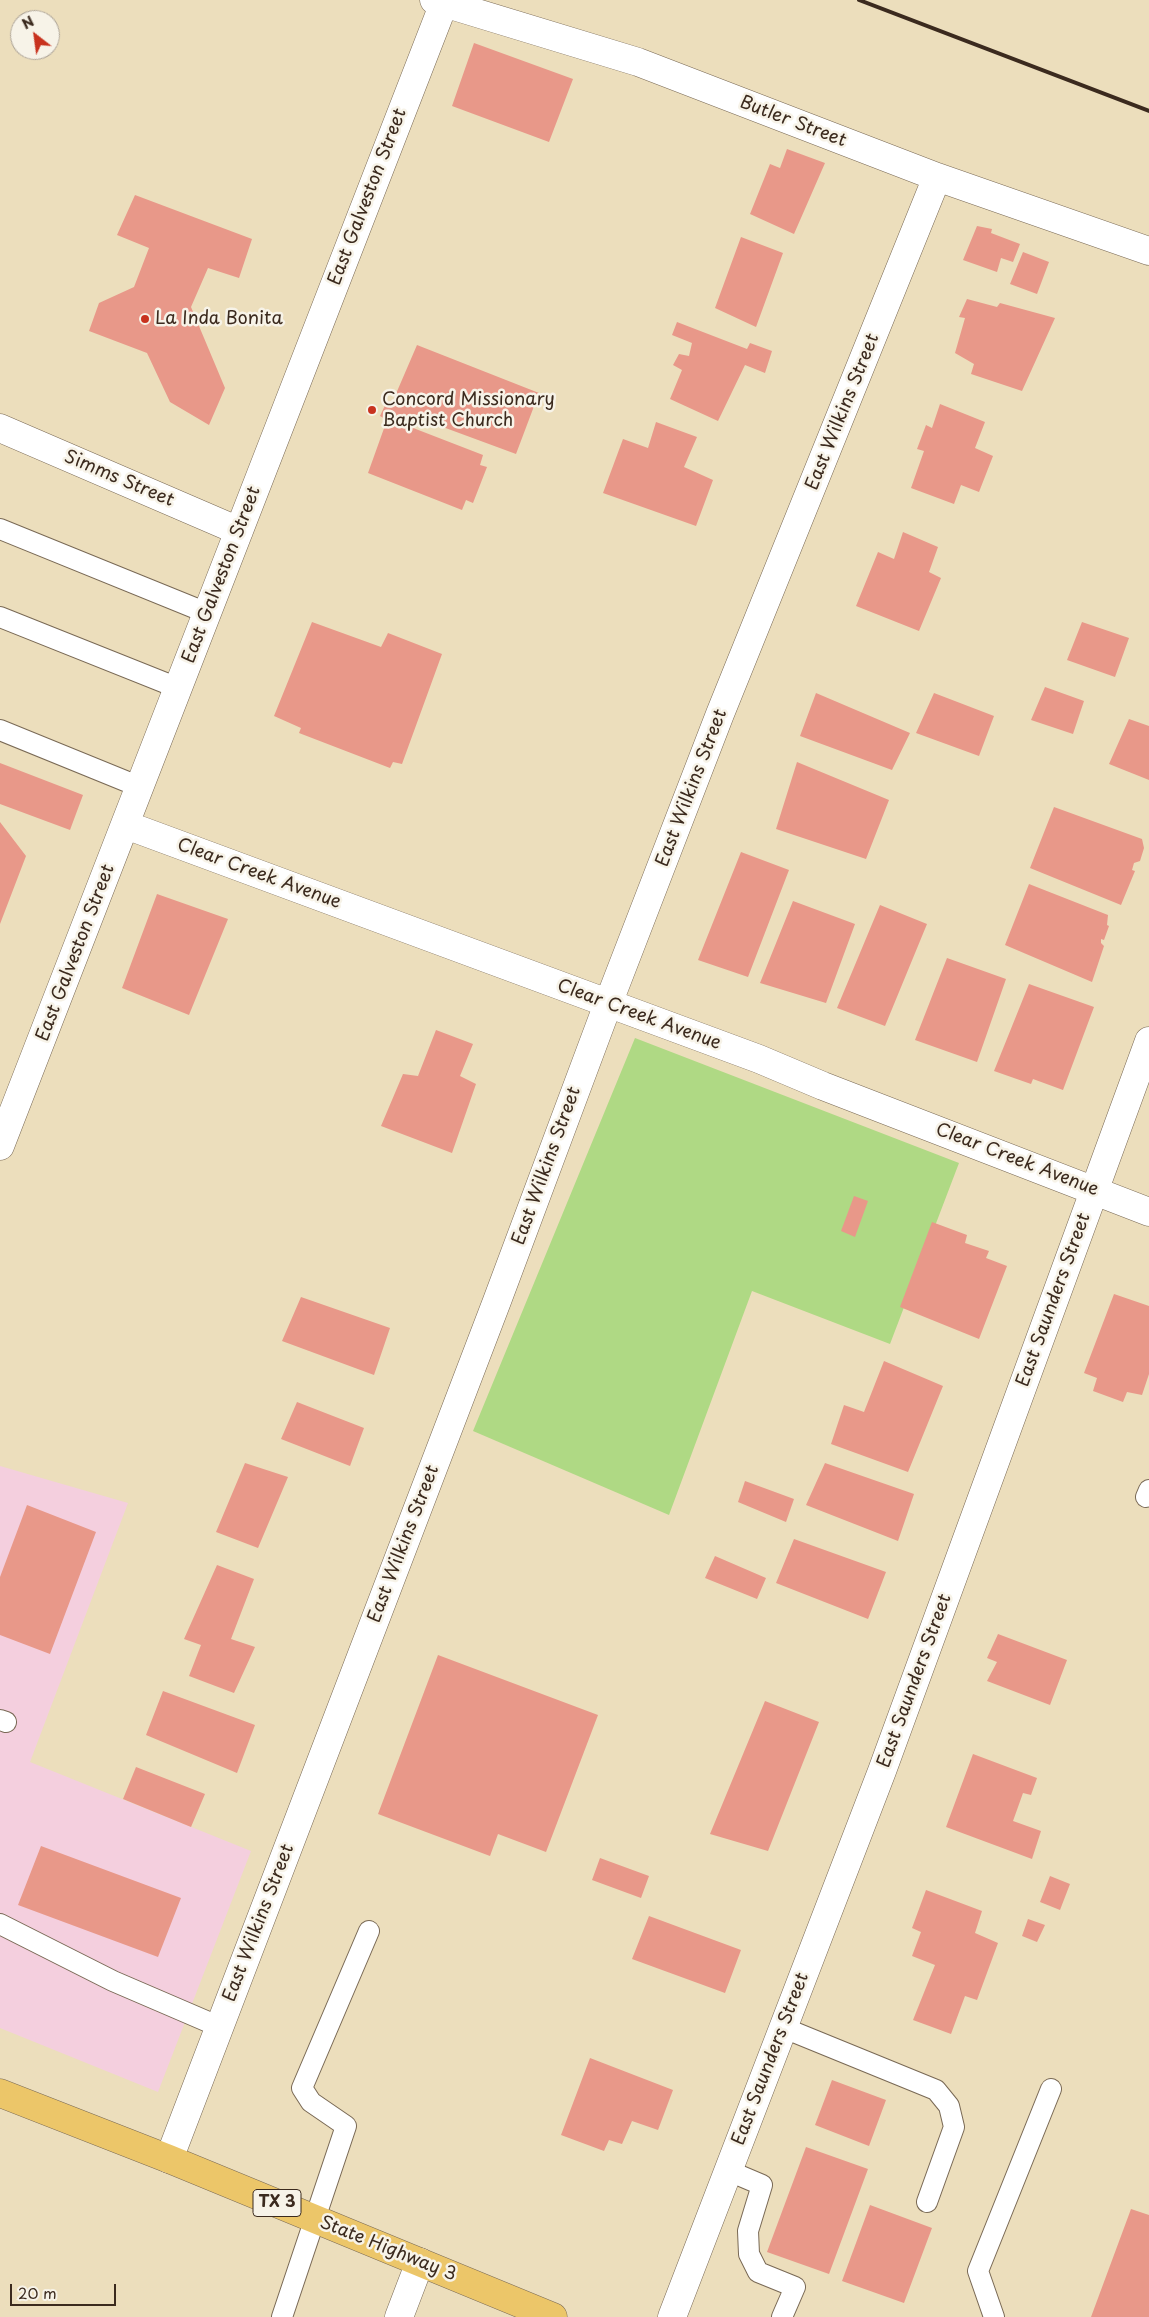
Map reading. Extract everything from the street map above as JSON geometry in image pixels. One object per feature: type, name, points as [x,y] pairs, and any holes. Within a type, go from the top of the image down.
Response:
[{"type":"main road","name":"State Highway 3","points":[[0,2093],[169,2159],[553,2317]]},
{"type":"street","name":"Butler Street","points":[[439,2],[638,62],[937,178],[1149,251]]},
{"type":"street","name":"East Galveston Street","points":[[0,1146],[239,531],[439,2]]},
{"type":"street","name":"East Wilkins Street","points":[[169,2159],[717,722],[937,178]]},
{"type":"street","name":"Simms Street","points":[[0,428],[239,531]]},
{"type":"street","name":"Clear Creek Avenue","points":[[126,825],[759,1059],[823,1086],[1149,1212]]},
{"type":"street","name":"East Saunders Street","points":[[672,2317],[882,1771],[1149,1041]]},
{"type":"street","points":[[399,2317],[420,2262]]},
{"type":"lane","points":[[0,529],[207,613]]},
{"type":"lane","points":[[0,618],[178,688]]},
{"type":"lane","points":[[0,730],[140,787]]},
{"type":"lane","points":[[0,1924],[113,1981],[220,2027]]},
{"type":"lane","points":[[282,2317],[346,2126],[311,2102],[302,2088],[369,1932]]},
{"type":"lane","points":[[784,2028],[936,2090],[949,2106],[954,2128],[927,2202]]},
{"type":"lane","points":[[994,2317],[978,2271],[1051,2089]]},
{"type":"lane","points":[[729,2170],[762,2185],[748,2231],[749,2254],[758,2272],[795,2287],[782,2317]]},
{"type":"shaded area","points":[[0,1466],[128,1503],[30,1762],[251,1851],[158,2092],[0,2028]]},
{"type":"green space","points":[[635,1038],[959,1163],[890,1344],[752,1291],[669,1515],[473,1431]]},
{"type":"building","points":[[474,43],[573,79],[549,142],[452,106]]},
{"type":"building","points":[[787,149],[825,163],[794,234],[750,214],[770,164],[780,168]]},
{"type":"building","name":"La Inda Bonita","points":[[135,195],[252,239],[239,278],[208,268],[191,307],[225,388],[209,425],[170,402],[147,353],[89,331],[99,303],[134,287],[149,248],[117,235]]},
{"type":"building","points":[[977,226],[992,229],[991,233],[1020,244],[1013,262],[1001,258],[997,272],[963,260]]},
{"type":"building","points":[[741,237],[783,253],[756,327],[715,308]]},
{"type":"building","points":[[1023,252],[1049,262],[1037,294],[1010,284]]},
{"type":"building","points":[[967,299],[997,307],[1000,303],[1055,318],[1022,391],[971,374],[974,364],[955,353],[965,318],[959,317]]},
{"type":"building","points":[[677,322],[747,349],[750,343],[772,351],[765,373],[745,365],[718,421],[670,399],[682,370],[673,365],[679,354],[689,356],[692,343],[672,335]]},
{"type":"building","points":[[417,345],[539,393],[516,454],[413,416],[408,426],[483,455],[480,465],[487,467],[473,503],[466,500],[462,510],[368,473],[387,420],[380,416],[387,401],[392,403]]},
{"type":"building","points":[[940,404],[985,422],[975,448],[993,456],[979,492],[961,485],[954,504],[911,488],[924,451],[917,449],[926,425],[932,428]]},
{"type":"building","points":[[656,422],[697,437],[684,467],[713,480],[696,526],[603,493],[623,439],[648,448]]},
{"type":"building","points":[[903,532],[938,547],[929,572],[941,578],[919,631],[856,606],[878,552],[894,559]]},
{"type":"building","points":[[312,622],[381,647],[388,633],[442,654],[402,764],[393,762],[390,768],[299,733],[301,728],[274,716]]},
{"type":"building","points":[[1082,622],[1129,638],[1115,677],[1067,660]]},
{"type":"building","points":[[1045,687],[1084,701],[1073,734],[1031,720]]},
{"type":"building","points":[[816,693],[910,733],[892,770],[800,736]]},
{"type":"building","points":[[934,693],[994,716],[979,756],[916,733]]},
{"type":"building","points":[[1129,719],[1149,726],[1149,780],[1109,764]]},
{"type":"building","points":[[797,762],[889,800],[866,859],[776,829]]},
{"type":"building","points":[[0,763],[83,795],[70,830],[0,804]]},
{"type":"building","points":[[1054,807],[1142,839],[1144,848],[1140,861],[1134,863],[1132,870],[1135,871],[1121,905],[1030,868]]},
{"type":"building","points":[[0,822],[26,856],[0,924]]},
{"type":"building","points":[[741,852],[789,870],[748,977],[698,960]]},
{"type":"building","points":[[1029,884],[1108,915],[1107,925],[1109,926],[1104,940],[1101,939],[1101,943],[1104,946],[1092,982],[1005,945]]},
{"type":"building","points":[[157,894],[228,919],[189,1015],[122,988]]},
{"type":"building","points":[[793,901],[855,924],[826,1003],[760,983]]},
{"type":"building","points":[[880,905],[927,924],[885,1026],[837,1008]]},
{"type":"building","points":[[947,958],[1006,979],[977,1062],[915,1040]]},
{"type":"building","points":[[1029,984],[1094,1007],[1063,1090],[1033,1079],[1031,1084],[994,1071]]},
{"type":"building","points":[[436,1030],[473,1044],[460,1076],[476,1084],[452,1153],[381,1126],[403,1074],[418,1076]]},
{"type":"building","points":[[854,1196],[868,1201],[855,1237],[841,1231]]},
{"type":"building","points":[[932,1222],[967,1235],[965,1243],[989,1251],[986,1258],[1007,1266],[979,1339],[900,1307]]},
{"type":"building","points":[[1114,1294],[1149,1306],[1149,1374],[1142,1395],[1127,1392],[1123,1402],[1093,1391],[1097,1378],[1084,1373]]},
{"type":"building","points":[[301,1297],[390,1328],[374,1375],[282,1341]]},
{"type":"building","points":[[884,1361],[943,1386],[908,1472],[831,1444],[844,1405],[864,1412]]},
{"type":"building","points":[[297,1402],[364,1428],[350,1466],[281,1439]]},
{"type":"building","points":[[245,1463],[288,1477],[258,1548],[216,1532]]},
{"type":"building","points":[[825,1463],[914,1494],[898,1541],[806,1505]]},
{"type":"building","points":[[745,1481],[794,1499],[786,1522],[738,1502]]},
{"type":"building","points":[[27,1505],[96,1532],[50,1654],[0,1635],[0,1577]]},
{"type":"building","points":[[794,1539],[886,1572],[868,1619],[776,1583]]},
{"type":"building","points":[[715,1556],[766,1578],[757,1599],[705,1578]]},
{"type":"building","points":[[217,1565],[254,1579],[231,1639],[255,1647],[234,1693],[189,1676],[201,1645],[184,1639]]},
{"type":"building","points":[[998,1634],[1067,1660],[1050,1705],[987,1681],[997,1662],[987,1658]]},
{"type":"building","points":[[438,1655],[598,1715],[546,1852],[498,1834],[490,1856],[378,1814]]},
{"type":"building","points":[[163,1691],[255,1725],[237,1773],[146,1735]]},
{"type":"building","points":[[765,1701],[819,1722],[768,1851],[710,1834]]},
{"type":"building","points":[[973,1754],[1037,1778],[1031,1795],[1023,1793],[1013,1821],[1041,1831],[1032,1859],[946,1827]]},
{"type":"building","points":[[136,1767],[205,1794],[191,1827],[123,1799]]},
{"type":"building","points":[[41,1846],[181,1898],[158,1957],[18,1905]]},
{"type":"building","points":[[600,1858],[649,1876],[641,1898],[592,1880]]},
{"type":"building","points":[[1050,1876],[1070,1884],[1060,1910],[1040,1902]]},
{"type":"building","points":[[926,1890],[982,1911],[975,1933],[998,1943],[977,2000],[965,1996],[951,2034],[913,2020],[935,1965],[912,1956],[921,1932],[912,1928]]},
{"type":"building","points":[[649,1916],[741,1950],[725,1993],[632,1959]]},
{"type":"building","points":[[1028,1919],[1045,1925],[1037,1942],[1022,1936]]},
{"type":"building","points":[[590,2058],[673,2090],[658,2130],[632,2121],[622,2144],[609,2140],[604,2151],[561,2135]]},
{"type":"building","points":[[832,2080],[886,2100],[869,2146],[815,2125]]},
{"type":"building","points":[[806,2147],[868,2169],[829,2274],[767,2252]]},
{"type":"building","points":[[870,2205],[932,2228],[904,2303],[842,2281]]},
{"type":"building","points":[[1131,2209],[1149,2215],[1149,2317],[1091,2317]]},
{"type":"railway","points":[[859,0],[1149,111]]},
{"type":"place","name":"La Inda Bonita","points":[[145,319]]},
{"type":"place","name":"Concord Missionary Baptist Church","points":[[372,410]]}]
